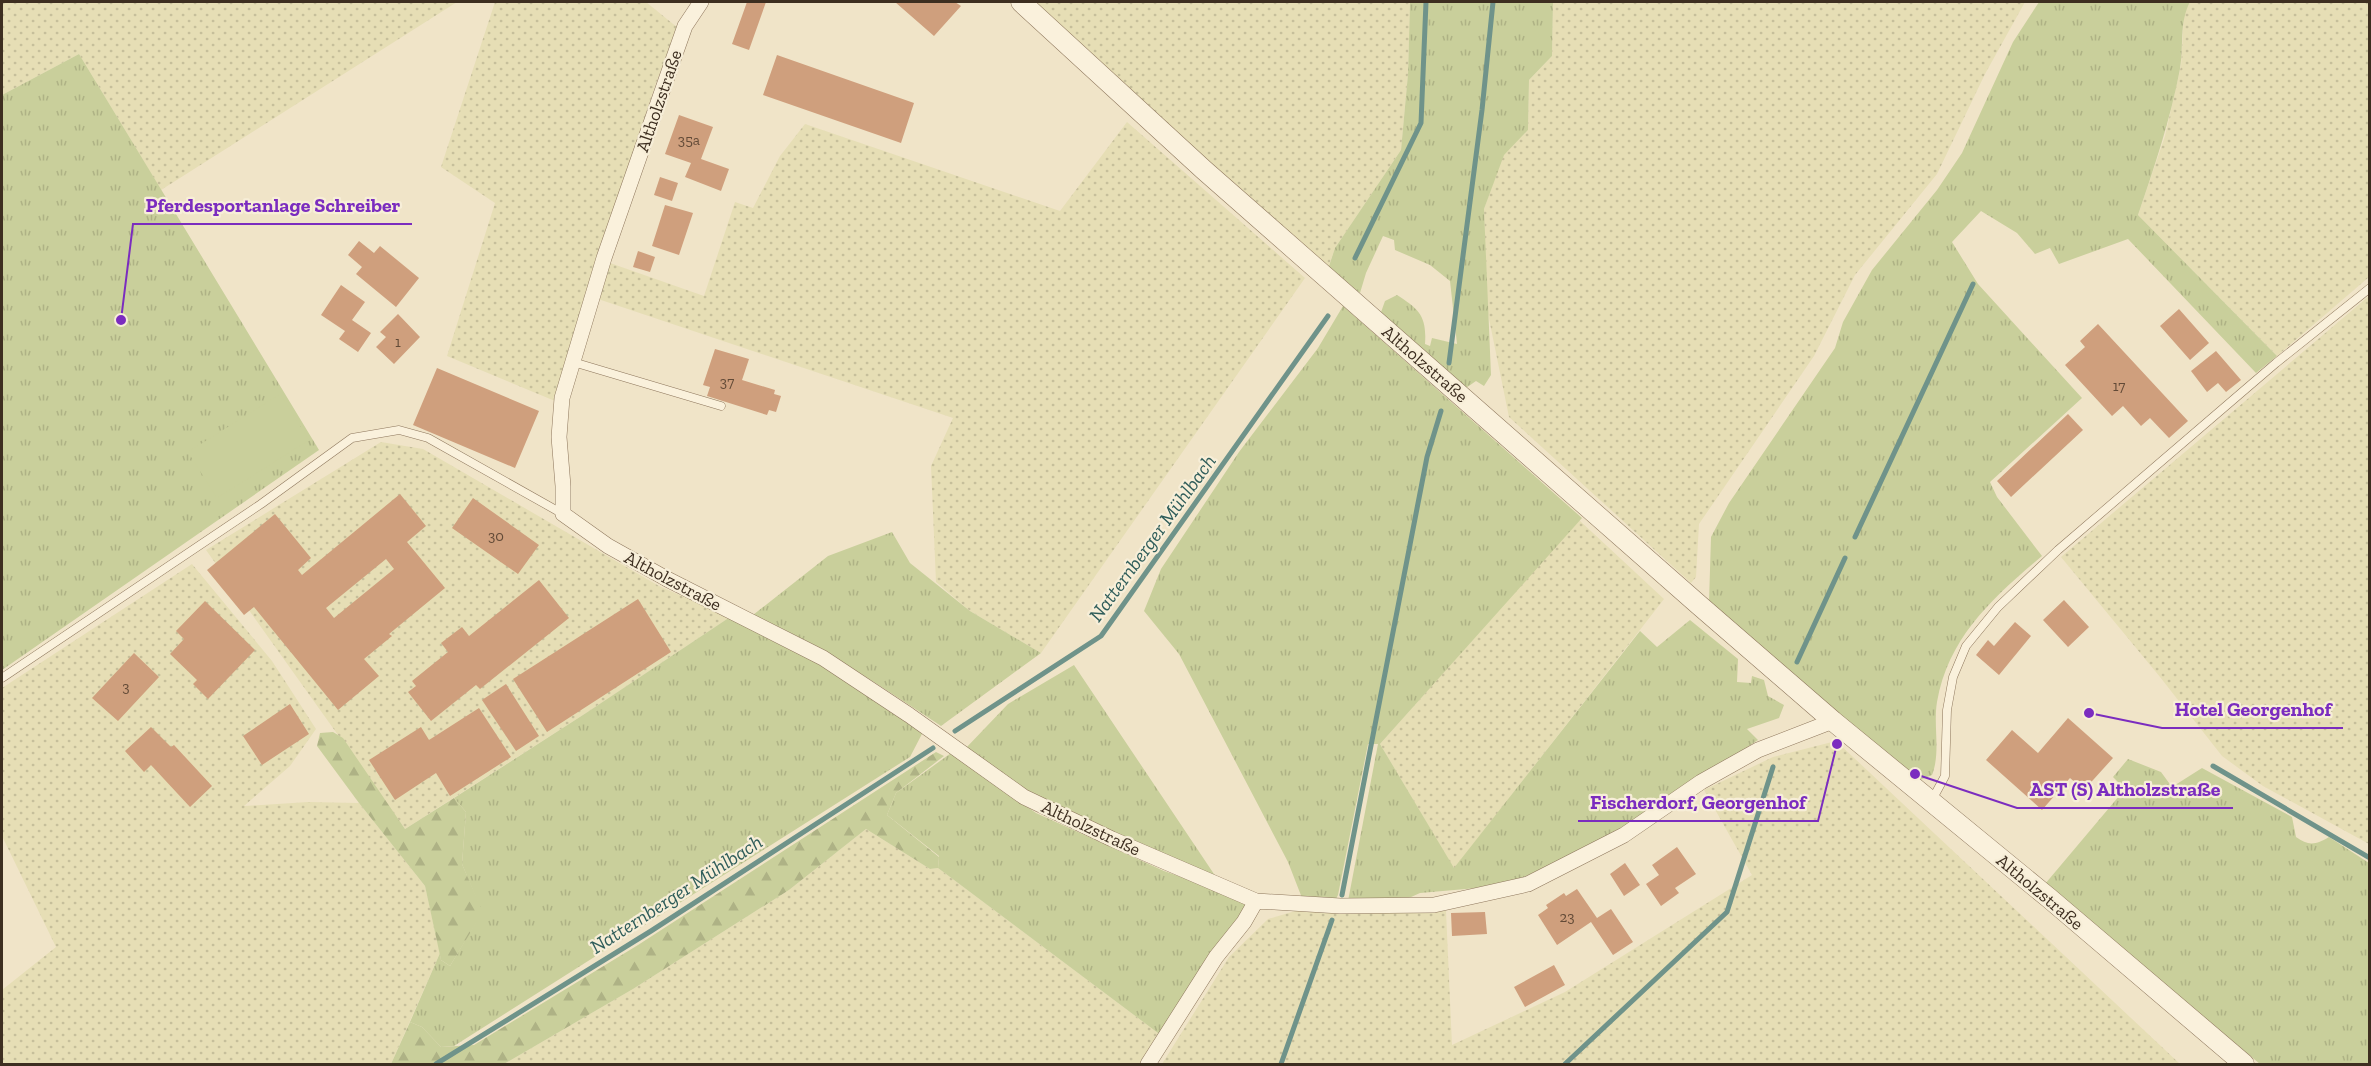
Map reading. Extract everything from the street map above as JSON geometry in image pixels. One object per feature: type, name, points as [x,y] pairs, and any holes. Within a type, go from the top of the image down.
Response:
[{"type":"street","name":"Altholzstraße","points":[[701,2],[685,27],[673,60],[604,258],[562,398],[558,437],[564,486],[563,513],[608,546],[667,579],[823,658],[909,715],[1024,797],[1112,839],[1256,901],[1340,906],[1434,905],[1528,884],[1624,835],[1701,782],[1758,750],[1833,721]]},
{"type":"street","name":"Altholzstraße","points":[[1021,2],[1204,170],[1833,721],[1932,801],[2244,1065]]},
{"type":"street","points":[[1148,1065],[1216,957],[1244,922],[1256,901]]},
{"type":"lane","points":[[1932,801],[1945,776],[1947,710],[1953,677],[1966,645],[1998,607],[2076,534],[2276,363],[2370,288]]},
{"type":"lane","points":[[573,362],[721,406]]},
{"type":"lane","points":[[2,678],[261,504],[352,438],[399,430],[428,438],[563,513]]},
{"type":"shaded area","points":[[2,2],[457,2],[161,190],[79,54],[2,95]]},
{"type":"shaded area","points":[[495,2],[646,2],[678,28],[656,83],[579,319],[555,401],[447,356],[495,203],[441,167]]},
{"type":"shaded area","points":[[1028,2],[1410,2],[1408,74],[1401,150],[1335,248],[1328,268]]},
{"type":"shaded area","points":[[1553,2],[2025,2],[1985,74],[1937,174],[1855,275],[1814,356],[1699,524],[1696,577],[1691,583],[1509,417],[1487,309],[1484,209],[1503,155],[1528,130],[1529,80],[1552,56]]},
{"type":"shaded area","points":[[2190,2],[2369,2],[2369,277],[2277,356],[2138,215],[2165,136],[2181,66],[2184,13]]},
{"type":"shaded area","points":[[1127,122],[1305,278],[1041,653],[970,611],[936,582],[931,466],[953,418],[598,299],[610,263],[704,296],[735,202],[753,208],[780,156],[805,124],[1060,211]]},
{"type":"shaded area","points":[[2369,296],[2369,844],[2263,786],[2222,756],[2061,557]]},
{"type":"shaded area","points":[[381,442],[423,449],[659,586],[730,617],[405,829],[206,550]]},
{"type":"shaded area","points":[[1579,520],[1664,599],[1454,869],[1380,744]]},
{"type":"shaded area","points":[[192,564],[272,661],[316,729],[290,766],[244,806],[308,802],[359,803],[425,886],[440,953],[391,1064],[2,1064],[2,990],[56,947],[2,836],[2,688]]},
{"type":"shaded area","points":[[1836,741],[2180,1064],[1162,1064],[1229,957],[1268,919],[1295,911],[1446,911],[1452,1045],[1565,992],[1752,875],[1704,790],[1773,757]]},
{"type":"shaded area","points":[[866,829],[930,869],[938,868],[1162,1036],[1144,1064],[504,1064],[633,989],[789,890]]},
{"type":"green space","points":[[1410,2],[1553,2],[1552,56],[1529,80],[1528,130],[1504,155],[1484,209],[1491,375],[1484,386],[1476,381],[1463,390],[1380,315],[1385,301],[1397,295],[1420,314],[1425,326],[1425,344],[1430,346],[1432,338],[1457,344],[1450,281],[1430,265],[1395,250],[1394,240],[1383,236],[1366,273],[1360,293],[1328,269],[1335,248],[1401,150],[1408,74]]},
{"type":"green space","points":[[2039,2],[2190,2],[2184,18],[2180,69],[2172,107],[2138,215],[2277,356],[2256,373],[2128,239],[2059,264],[2050,248],[2035,254],[2017,233],[1981,211],[1952,242],[1978,284],[2082,398],[1990,482],[1997,497],[2042,556],[1990,603],[1963,638],[1952,657],[1943,678],[1937,702],[1935,766],[1932,775],[1920,780],[1909,776],[1709,602],[1711,537],[1729,503],[1835,348],[1843,322],[1872,270],[1937,190],[1962,153],[2013,42]]},
{"type":"green space","points":[[79,54],[319,450],[2,670],[2,95]]},
{"type":"green space","points":[[1343,306],[1582,518],[1380,744],[1454,868],[1640,631],[1657,647],[1690,620],[1738,659],[1737,682],[1751,683],[1752,676],[1764,680],[1768,696],[1784,705],[1779,718],[1747,729],[1758,740],[1651,810],[1589,846],[1536,872],[1500,886],[1420,893],[1400,902],[1348,901],[1378,744],[1368,744],[1338,895],[1335,901],[1302,898],[1288,862],[1179,654],[1144,611],[1161,569],[1239,452],[1318,348]]},
{"type":"green space","points":[[280,394],[309,440],[217,498],[188,452]]},
{"type":"green space","points":[[892,532],[910,563],[970,611],[1041,653],[941,726],[826,653],[753,615],[828,556]]},
{"type":"green space","points":[[730,617],[812,659],[923,732],[910,757],[454,1046],[441,1047],[422,1027],[410,1022],[440,953],[441,960],[450,966],[482,912],[462,864],[466,812],[454,798]]},
{"type":"green space","points":[[1074,665],[1216,877],[1139,846],[1036,796],[965,749],[1008,704]]},
{"type":"green space","points":[[333,732],[343,738],[405,829],[454,798],[466,812],[462,864],[483,912],[450,966],[441,960],[425,886],[317,746],[320,733]]},
{"type":"green space","points":[[936,752],[944,756],[896,793],[887,815],[939,857],[938,868],[930,869],[866,829],[789,890],[633,989],[504,1064],[391,1064],[410,1022],[422,1027],[441,1047],[474,1045],[638,945]]},
{"type":"green space","points":[[951,753],[1036,813],[1164,871],[1243,899],[1247,911],[1162,1036],[938,868],[939,856],[887,815],[896,793]]},
{"type":"green space","points":[[2128,759],[2161,772],[2172,787],[2202,768],[2292,817],[2296,837],[2300,840],[2312,843],[2329,837],[2369,863],[2369,1064],[2260,1064],[2045,884],[2125,789],[2113,777]]},
{"type":"building","points":[[747,2],[766,2],[749,50],[732,44]]},
{"type":"building","points":[[895,2],[955,2],[961,6],[934,36]]},
{"type":"building","points":[[777,55],[914,103],[901,143],[763,95]]},
{"type":"building","points":[[679,115],[713,127],[701,159],[729,169],[721,191],[685,177],[691,163],[665,154]]},
{"type":"building","points":[[660,177],[678,183],[672,201],[654,195]]},
{"type":"building","points":[[665,205],[693,213],[679,255],[652,246]]},
{"type":"building","points":[[359,241],[374,253],[380,246],[419,278],[396,307],[356,274],[362,267],[348,255]]},
{"type":"building","points":[[638,251],[655,257],[650,272],[633,267]]},
{"type":"building","points":[[341,285],[365,302],[352,320],[371,333],[358,352],[339,339],[345,331],[321,315]]},
{"type":"building","points":[[2179,309],[2209,343],[2190,360],[2160,326]]},
{"type":"building","points":[[398,314],[420,337],[394,364],[376,347],[386,337],[380,332]]},
{"type":"building","points":[[2098,324],[2188,421],[2169,438],[2150,418],[2141,426],[2123,406],[2112,416],[2065,365],[2085,347],[2080,341]]},
{"type":"building","points":[[715,349],[749,359],[742,380],[775,390],[774,394],[781,396],[776,412],[769,410],[767,415],[707,396],[710,387],[703,385]]},
{"type":"building","points":[[2216,351],[2241,380],[2226,392],[2218,383],[2207,392],[2191,371]]},
{"type":"building","points":[[437,368],[539,411],[515,468],[413,425]]},
{"type":"building","points":[[2068,414],[2083,430],[2011,497],[1997,481]]},
{"type":"building","points":[[400,494],[426,526],[407,542],[445,588],[389,634],[392,636],[364,659],[379,676],[338,710],[254,607],[244,615],[207,570],[275,514],[311,558],[298,570],[302,575]],"holes":[[[386,559],[394,569],[334,618],[326,608]]]},
{"type":"building","points":[[473,498],[539,545],[518,574],[452,528]]},
{"type":"building","points":[[539,580],[569,618],[480,689],[476,685],[431,721],[408,692],[416,686],[412,681],[448,652],[441,643],[462,627],[469,636]]},
{"type":"building","points":[[638,599],[671,652],[547,732],[513,679]]},
{"type":"building","points":[[2064,600],[2089,627],[2068,647],[2043,620]]},
{"type":"building","points":[[205,601],[255,650],[208,699],[193,684],[197,680],[170,654],[184,639],[176,631]]},
{"type":"building","points":[[2015,622],[2031,636],[1999,675],[1976,655],[1988,640],[1994,646]]},
{"type":"building","points":[[134,653],[159,677],[118,721],[92,698]]},
{"type":"building","points":[[506,684],[539,736],[516,751],[482,700]]},
{"type":"building","points":[[290,704],[309,734],[262,765],[243,736]]},
{"type":"building","points":[[479,708],[511,757],[450,796],[436,773],[395,800],[369,760],[421,727],[429,740]]},
{"type":"building","points":[[2068,718],[2113,758],[2084,790],[2070,778],[2042,810],[1986,760],[2012,730],[2038,753]]},
{"type":"building","points":[[151,727],[171,747],[174,745],[212,786],[190,807],[151,765],[144,772],[125,751]]},
{"type":"building","points":[[1677,847],[1696,874],[1675,888],[1679,893],[1661,906],[1646,884],[1659,875],[1652,865]]},
{"type":"building","points":[[1625,863],[1640,885],[1624,896],[1610,874]]},
{"type":"building","points":[[1577,889],[1597,918],[1611,909],[1633,942],[1613,955],[1591,922],[1557,945],[1538,915],[1548,908],[1546,905],[1564,893],[1566,896]]},
{"type":"building","points":[[1485,912],[1487,934],[1452,936],[1451,913]]},
{"type":"building","points":[[1554,965],[1565,985],[1525,1007],[1514,987]]},
{"type":"waterway","name":"Natternberger Mühlbach","points":[[1355,258],[1421,123],[1426,2]]},
{"type":"waterway","points":[[1449,363],[1482,110],[1493,2]]},
{"type":"waterway","points":[[1855,537],[1973,284]]},
{"type":"waterway","name":"Natternberger Mühlbach","points":[[955,731],[1101,636],[1328,316]]},
{"type":"waterway","points":[[1342,895],[1427,457],[1441,411]]},
{"type":"waterway","points":[[1797,662],[1845,558]]},
{"type":"waterway","name":"Natternberger Mühlbach","points":[[436,1064],[651,931],[933,748]]},
{"type":"waterway","points":[[2213,766],[2370,858]]},
{"type":"waterway","points":[[1565,1064],[1727,912],[1773,767]]},
{"type":"waterway","points":[[1281,1064],[1332,920]]},
{"type":"place","name":"Pferdesportanlage Schreiber","points":[[121,320]]},
{"type":"place","name":"Hotel Georgenhof","points":[[2089,713]]},
{"type":"place","name":"Fischerdorf, Georgenhof","points":[[1837,744]]},
{"type":"place","name":"AST (S) Altholzstraße","points":[[1915,774]]}]
